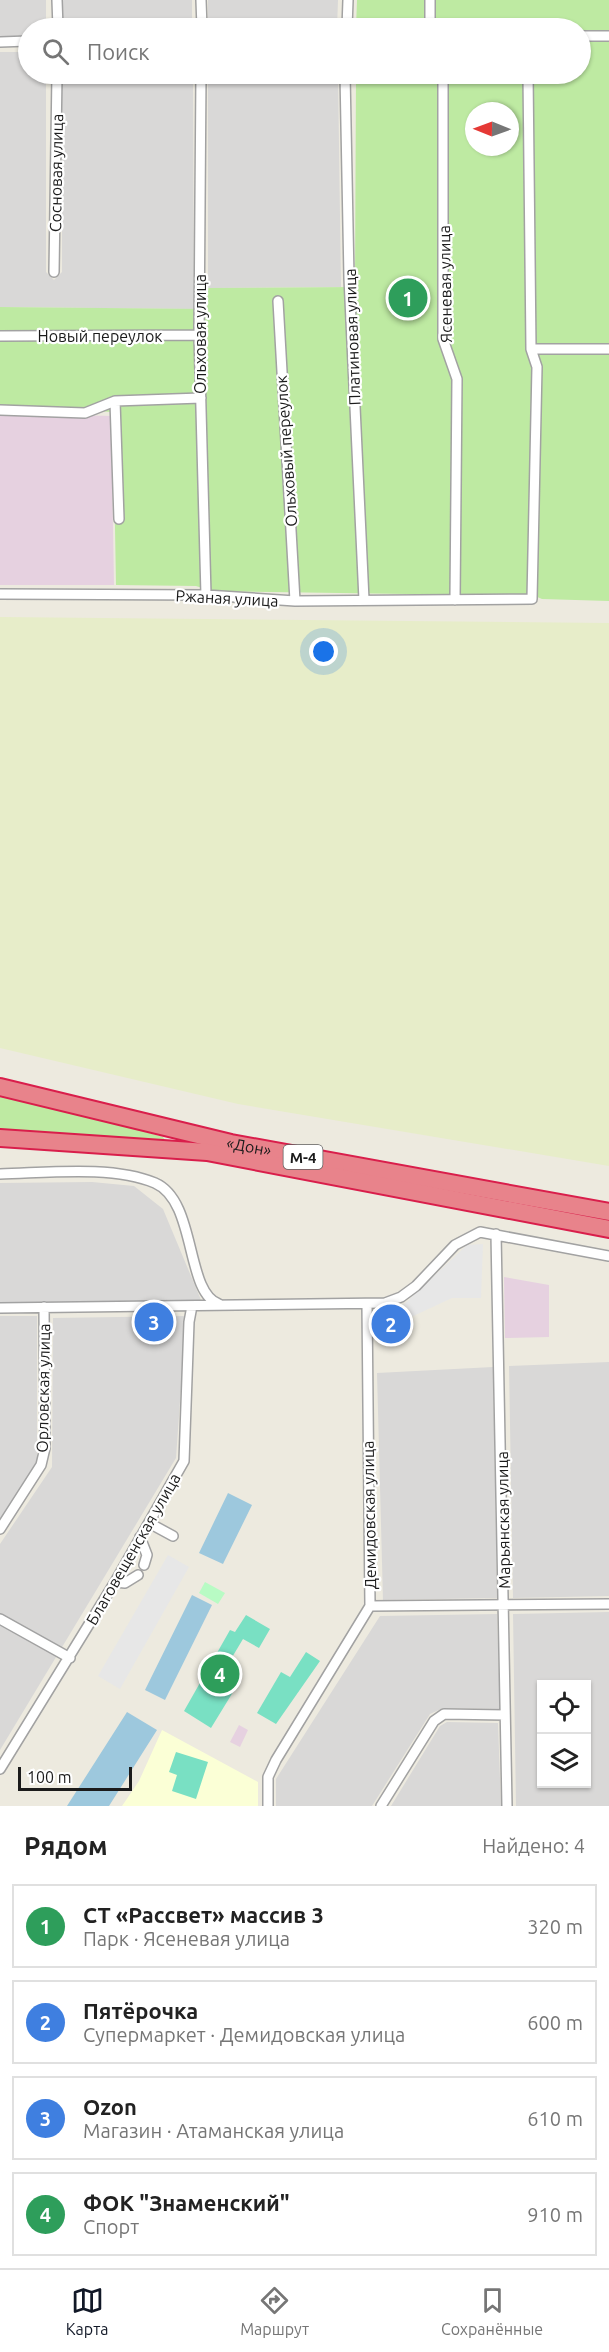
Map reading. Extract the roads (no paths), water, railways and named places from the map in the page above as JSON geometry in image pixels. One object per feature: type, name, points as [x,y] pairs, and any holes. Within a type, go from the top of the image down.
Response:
[{"type":"highway","name":"«Дон»","points":[[0,1087],[231,1143],[609,1212]]},
{"type":"highway","name":"«Дон»","points":[[0,1138],[207,1152],[609,1229]]},
{"type":"street","points":[[57,0],[58,18]]},
{"type":"street","points":[[201,0],[201,18]]},
{"type":"street","points":[[347,18],[348,0]]},
{"type":"street","points":[[430,0],[430,18]]},
{"type":"street","points":[[591,36],[609,36]]},
{"type":"street","points":[[0,42],[18,41]]},
{"type":"street","name":"Сосновая улица","points":[[54,273],[57,84]]},
{"type":"street","name":"Ольховая улица","points":[[201,84],[199,335],[206,595]]},
{"type":"street","name":"Платиновая улица","points":[[345,84],[349,278],[364,600]]},
{"type":"street","name":"Ясеневая улица","points":[[443,84],[443,339],[457,379],[455,600]]},
{"type":"street","points":[[528,84],[531,349],[609,349]]},
{"type":"street","name":"Ольховый переулок","points":[[278,301],[284,439],[295,601]]},
{"type":"street","name":"Новый переулок","points":[[0,336],[199,335]]},
{"type":"street","name":"Ржаная улица","points":[[0,594],[206,595],[295,601],[532,599],[537,367],[531,349]]},
{"type":"street","points":[[0,410],[85,413],[115,400],[201,398]]},
{"type":"street","points":[[115,400],[119,519]]},
{"type":"street","points":[[0,1174],[110,1174],[157,1184],[169,1193],[177,1208],[205,1294],[213,1302],[222,1305]]},
{"type":"street","points":[[0,1308],[366,1304],[401,1298],[466,1237],[480,1232],[609,1256]]},
{"type":"street","name":"Марьянская улица","points":[[496,1234],[505,1606],[507,1806]]},
{"type":"street","name":"Демидовская улица","points":[[268,1806],[268,1777],[276,1760],[370,1606],[366,1304]]},
{"type":"street","name":"Благовещенская улица","points":[[0,1769],[70,1658],[184,1461],[189,1322],[192,1306]]},
{"type":"street","name":"Орловская улица","points":[[0,1529],[41,1465],[45,1448],[44,1307]]},
{"type":"street","points":[[149,1523],[172,1536]]},
{"type":"street","points":[[140,1537],[147,1555],[144,1565]]},
{"type":"street","points":[[115,1582],[125,1583],[138,1575]]},
{"type":"street","points":[[370,1606],[609,1604]]},
{"type":"street","points":[[0,1619],[70,1658]]},
{"type":"street","points":[[381,1806],[434,1721],[444,1714],[506,1715]]},
{"type":"water","points":[[228,1493],[252,1505],[223,1564],[199,1553]]},
{"type":"water","points":[[192,1595],[212,1605],[165,1700],[145,1690]]},
{"type":"water","points":[[127,1712],[157,1730],[109,1806],[67,1806]]},
{"type":"place","name":"СТ «Рассвет» массив 3","points":[[408,298]]},
{"type":"place","name":"Ozon","points":[[154,1322]]},
{"type":"place","name":"Пятёрочка","points":[[391,1324]]},
{"type":"place","name":"ФОК \"Знаменский\"","points":[[220,1674]]}]
